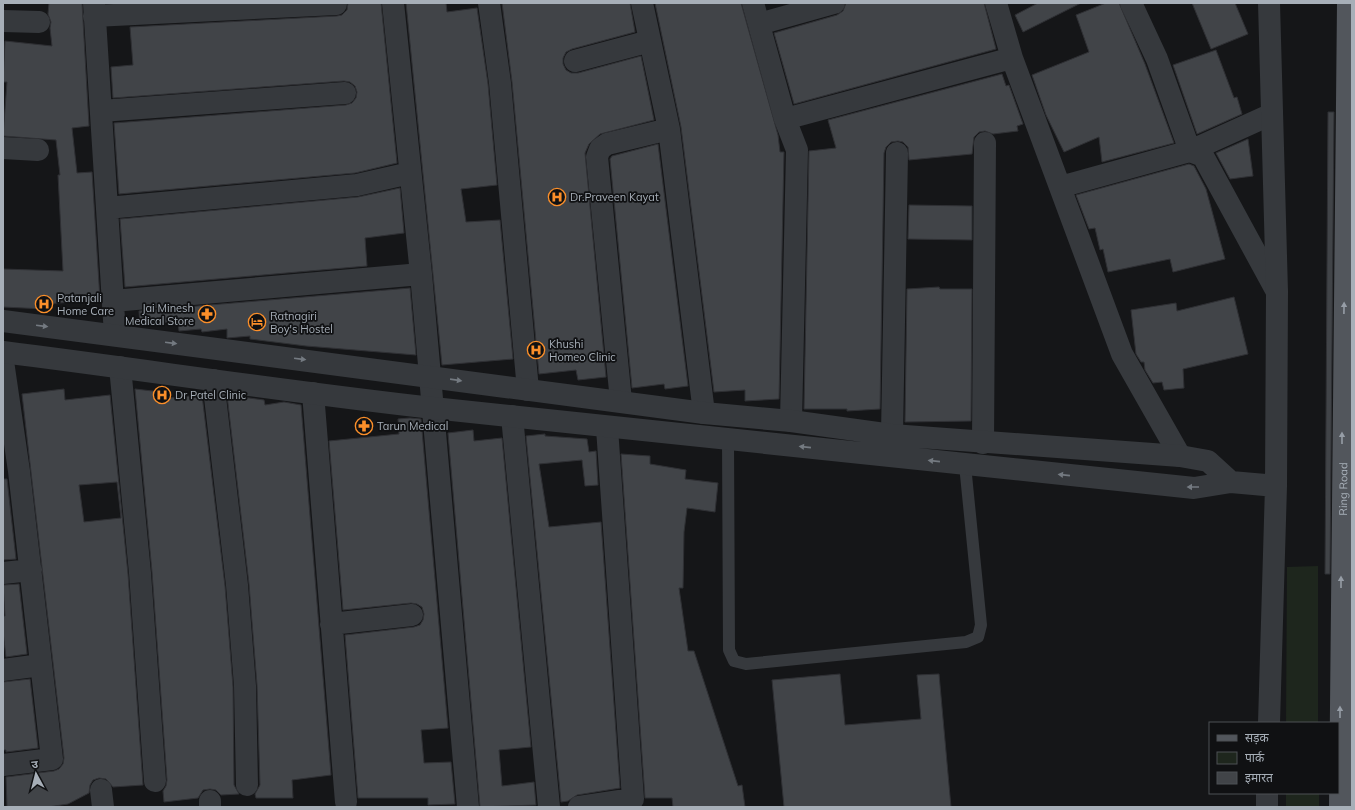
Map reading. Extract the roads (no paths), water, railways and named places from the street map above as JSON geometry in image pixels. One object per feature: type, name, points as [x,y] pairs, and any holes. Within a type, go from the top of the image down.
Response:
[{"type":"main road","name":"Ring Road","points":[[1340,807],[1348,3]]},
{"type":"street","points":[[393,3],[433,408],[468,807]]},
{"type":"street","points":[[490,3],[500,83],[528,390]]},
{"type":"street","points":[[642,3],[669,129],[704,413]]},
{"type":"street","points":[[753,3],[785,119],[798,150],[791,421]]},
{"type":"street","points":[[759,24],[834,3]]},
{"type":"street","points":[[996,3],[1012,58],[1122,354],[1180,456]]},
{"type":"street","points":[[1131,3],[1157,59],[1190,151],[1203,156],[1277,292]]},
{"type":"street","points":[[1269,3],[1277,292],[1276,486],[1269,722]]},
{"type":"street","points":[[115,335],[94,10],[336,4]]},
{"type":"street","points":[[3,21],[39,22]]},
{"type":"street","points":[[575,61],[650,41]]},
{"type":"street","points":[[785,119],[1012,58]]},
{"type":"street","points":[[101,111],[345,92]]},
{"type":"street","points":[[1060,187],[1190,151],[1272,114]]},
{"type":"street","points":[[622,401],[597,157],[600,149],[607,144],[669,129]]},
{"type":"street","points":[[983,443],[985,143]]},
{"type":"street","points":[[3,148],[38,150]]},
{"type":"street","points":[[892,435],[897,153]]},
{"type":"street","points":[[107,208],[358,185],[410,173]]},
{"type":"street","points":[[113,301],[420,274]]},
{"type":"street","points":[[3,321],[622,401],[704,413],[791,421],[892,435],[983,443],[1180,456],[1208,461],[1231,482]]},
{"type":"street","points":[[3,352],[313,393],[607,428],[728,439],[1194,488],[1231,482],[1276,486]]},
{"type":"street","points":[[3,361],[11,472],[31,570],[52,759],[3,765]]},
{"type":"street","points":[[120,367],[140,573],[155,781]]},
{"type":"street","points":[[213,380],[237,585],[245,686],[247,785]]},
{"type":"street","points":[[313,393],[346,802]]},
{"type":"street","points":[[512,416],[549,807]]},
{"type":"street","points":[[579,807],[633,800],[607,428]]},
{"type":"street","points":[[3,574],[31,570]]},
{"type":"street","points":[[331,624],[412,615]]},
{"type":"street","points":[[3,670],[41,665]]},
{"type":"street","points":[[1267,794],[1267,807]]},
{"type":"lane","points":[[728,439],[728,650],[734,660],[746,664],[966,642],[978,637],[981,625],[965,465]]},
{"type":"place","name":"Dr.Praveen Kayat","points":[[557,197]]},
{"type":"place","name":"Patanjali Home Care","points":[[44,304]]},
{"type":"place","name":"Jai Minesh Medical Store","points":[[207,314]]},
{"type":"place","name":"Ratnagiri Boy's Hostel","points":[[257,322]]},
{"type":"place","name":"Khushi Homeo Clinic","points":[[536,350]]},
{"type":"place","name":"Dr Patel Clinic","points":[[162,395]]},
{"type":"place","name":"Tarun Medical","points":[[364,426]]}]
